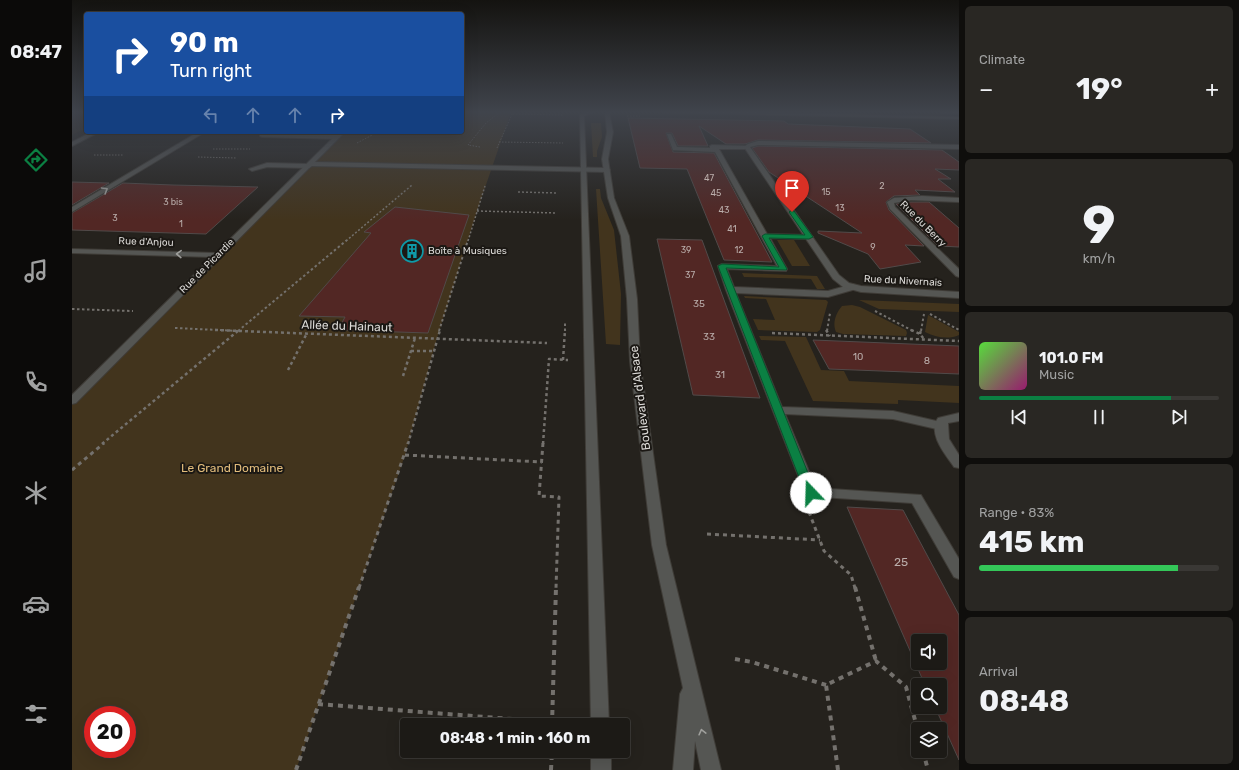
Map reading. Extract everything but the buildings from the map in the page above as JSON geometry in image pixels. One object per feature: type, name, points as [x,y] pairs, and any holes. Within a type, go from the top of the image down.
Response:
[{"type":"street","points":[[72,210],[176,148]]},
{"type":"street","name":"Rue de Picardie","points":[[72,401],[327,148]]},
{"type":"street","points":[[583,148],[600,718]]},
{"type":"street","name":"Boulevard d'Alsace","points":[[607,148],[605,155],[611,198],[625,236],[632,299],[635,361],[659,545],[711,770]]},
{"type":"street","points":[[675,148],[717,150],[783,269],[722,266],[730,290],[811,493],[916,498],[959,573]]},
{"type":"street","name":"Rue du Nivernais","points":[[748,148],[836,277],[846,285],[872,290],[959,295]]},
{"type":"street","points":[[252,169],[267,165],[310,165],[607,170]]},
{"type":"street","name":"Rue du Berry","points":[[959,200],[905,198],[892,200],[890,202],[892,208],[959,274]]},
{"type":"street","points":[[765,236],[809,237]]},
{"type":"street","name":"Rue d'Anjou","points":[[72,251],[218,255]]},
{"type":"street","points":[[730,290],[828,294],[853,287]]},
{"type":"street","points":[[778,410],[893,415],[941,426]]},
{"type":"street","points":[[959,417],[942,421],[940,432],[959,464]]},
{"type":"street","name":"Boulevard d'Alsace","points":[[683,770],[690,684]]},
{"type":"street","points":[[601,758],[601,770]]},
{"type":"path","points":[[176,148],[254,150]]},
{"type":"path","points":[[296,770],[405,454],[433,351],[497,148]]},
{"type":"path","points":[[72,470],[435,166]]},
{"type":"path","points":[[518,192],[557,193]]},
{"type":"path","points":[[477,211],[556,213]]},
{"type":"path","points":[[72,309],[162,312]]},
{"type":"path","points":[[830,336],[826,329],[831,309]]},
{"type":"path","points":[[869,309],[920,334],[925,339]]},
{"type":"path","points":[[920,334],[924,313]]},
{"type":"path","points":[[928,313],[959,330]]},
{"type":"path","name":"Allée du Hainaut","points":[[147,326],[547,343]]},
{"type":"path","points":[[288,370],[307,333]]},
{"type":"path","points":[[747,333],[959,341]]},
{"type":"path","points":[[403,376],[415,338]]},
{"type":"path","points":[[411,351],[433,351]]},
{"type":"path","points":[[552,718],[559,497],[540,496],[549,359],[563,360]]},
{"type":"path","points":[[405,454],[542,462]]},
{"type":"path","points":[[811,493],[806,505],[824,551],[851,575],[876,661],[906,687],[916,722]]},
{"type":"path","points":[[707,534],[820,540]]},
{"type":"path","points":[[735,658],[826,685],[876,661]]},
{"type":"path","points":[[826,685],[838,770]]},
{"type":"path","points":[[318,704],[498,718]]},
{"type":"path","points":[[551,770],[552,758]]},
{"type":"path","points":[[925,758],[928,770]]},
{"type":"green space","name":"Le Grand Domaine","points":[[326,148],[499,148],[437,338],[405,455],[296,770],[72,770],[72,401]]},
{"type":"green space","points":[[592,148],[598,148],[597,157],[593,157]]},
{"type":"green space","points":[[596,189],[600,189],[601,198],[614,230],[621,294],[620,345],[606,344]]},
{"type":"green space","points":[[777,240],[794,240],[810,266],[792,266]]},
{"type":"green space","points":[[742,273],[817,276],[825,289],[817,289],[811,279],[744,277]]},
{"type":"green space","points":[[744,296],[826,300],[828,302],[820,330],[817,332],[758,330],[753,319],[775,320],[766,299],[745,298]]},
{"type":"green space","points":[[859,300],[959,304],[959,312],[879,309]]},
{"type":"green space","points":[[852,305],[860,307],[906,330],[906,336],[843,334],[836,332],[834,325],[838,312],[842,306]]},
{"type":"green space","points":[[928,315],[959,332],[959,335],[955,337],[942,337],[925,332]]},
{"type":"green space","points":[[759,336],[806,337],[821,370],[844,371],[849,381],[959,386],[959,403],[898,400],[898,404],[813,401],[785,341],[761,340]]},
{"type":"place","name":"Boîte à Musiques","points":[[412,251]]},
{"type":"route","points":[[792,212],[809,237],[765,236],[783,269],[722,266],[811,493]]}]
